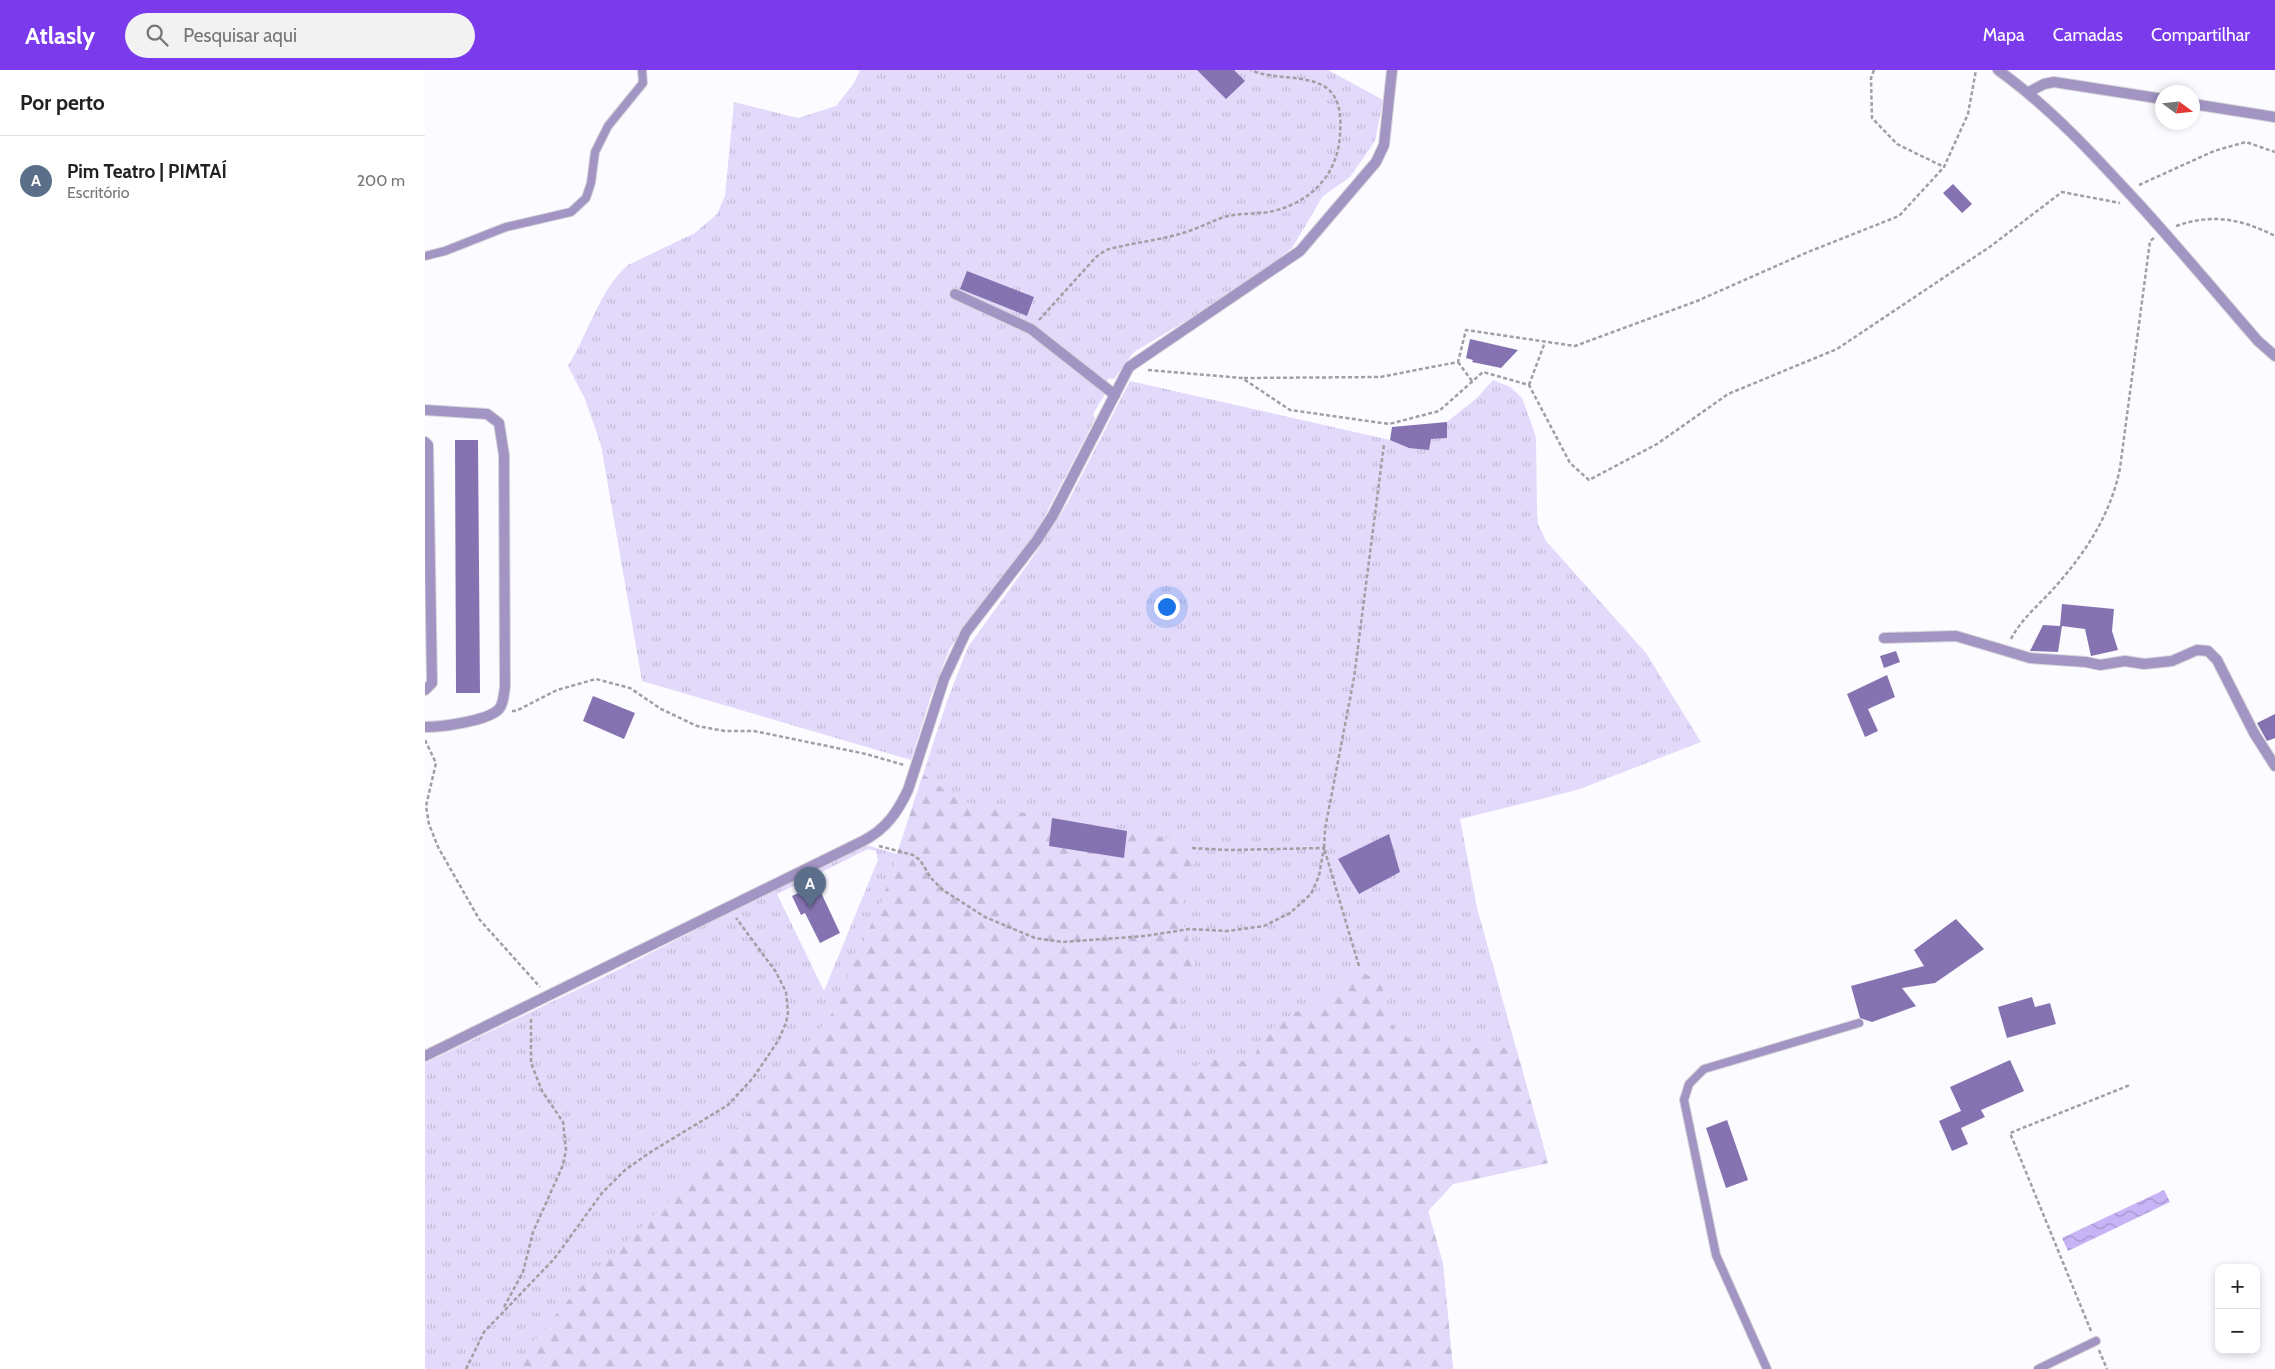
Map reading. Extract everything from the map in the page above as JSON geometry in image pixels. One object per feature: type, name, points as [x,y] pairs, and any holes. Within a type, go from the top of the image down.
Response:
[{"type":"street","points":[[425,1056],[863,841],[883,829],[892,818],[908,790],[944,679],[966,632],[1037,540],[1053,515],[1129,367],[1300,251],[1376,162],[1384,146],[1392,70]]},
{"type":"street","points":[[1998,70],[2029,92],[2065,124],[2164,230],[2258,341],[2275,356]]},
{"type":"street","points":[[2029,92],[2043,84],[2059,82],[2155,98]]},
{"type":"street","points":[[2200,105],[2275,118]]},
{"type":"street","points":[[955,294],[1031,329],[1115,395]]},
{"type":"street","points":[[425,410],[487,414],[499,424],[504,455],[505,686],[498,710],[476,719],[425,727]]},
{"type":"street","points":[[425,442],[427,445],[432,683],[425,690]]},
{"type":"street","points":[[1884,638],[1956,636],[2041,660],[2086,662],[2100,665],[2125,661],[2144,664],[2172,661],[2197,650],[2208,651],[2217,660],[2254,733],[2275,766]]},
{"type":"lane","points":[[425,256],[445,251],[506,228],[571,212],[586,198],[591,183],[595,152],[608,126],[643,83],[641,70]]},
{"type":"lane","points":[[1767,1369],[1716,1255],[1685,1100],[1689,1084],[1704,1069],[1859,1023]]},
{"type":"lane","points":[[2038,1369],[2096,1342]]},
{"type":"path","points":[[1031,329],[1096,257],[1106,250],[1192,230],[1226,217],[1280,209],[1305,198],[1318,188],[1334,164],[1339,146],[1341,116],[1335,96],[1320,84],[1291,76],[1269,76],[1251,70]]},
{"type":"path","points":[[1874,70],[1871,78],[1872,118],[1897,144],[1944,167]]},
{"type":"path","points":[[1458,362],[1466,330],[1575,346],[1697,301],[1808,252],[1899,216],[1944,167],[1968,114],[1976,70]]},
{"type":"path","points":[[2127,191],[2214,152],[2246,142],[2275,152]]},
{"type":"path","points":[[1243,378],[1290,410],[1389,424],[1439,411],[1483,372],[1529,386],[1570,464],[1589,480],[1657,444],[1728,394],[1837,349],[1991,246],[2062,192],[2139,205]]},
{"type":"path","points":[[2005,650],[2017,628],[2056,586],[2081,553],[2101,524],[2115,495],[2150,241],[2164,230],[2186,223],[2215,218],[2252,224],[2275,236]]},
{"type":"path","points":[[1529,386],[1545,342]]},
{"type":"path","points":[[1129,367],[1153,371],[1243,378],[1380,377],[1458,362]]},
{"type":"path","points":[[1458,362],[1473,382]]},
{"type":"path","points":[[863,841],[913,855],[920,860],[931,878],[943,890],[985,917],[1035,938],[1062,942],[1145,936],[1189,929],[1227,931],[1264,926],[1290,913],[1311,894],[1319,876],[1325,829],[1354,678],[1384,444]]},
{"type":"path","points":[[498,710],[515,711],[557,690],[596,679],[630,688],[661,709],[697,726],[725,731],[754,731],[867,754],[915,769]]},
{"type":"path","points":[[425,740],[436,763],[426,806],[429,824],[438,847],[479,919],[543,998],[531,1018],[531,1063],[542,1091],[563,1122],[566,1150],[563,1165],[533,1232],[523,1272],[510,1299],[501,1312]]},
{"type":"path","points":[[1191,848],[1229,850],[1324,848]]},
{"type":"path","points":[[1324,848],[1359,966]]},
{"type":"path","points":[[466,1369],[484,1332],[501,1312],[554,1259],[602,1193],[625,1170],[649,1153],[728,1105],[753,1078],[778,1042],[788,1013],[786,992],[776,972],[727,907]]},
{"type":"path","points":[[2107,1369],[2010,1133],[2130,1085]]},
{"type":"green space","points":[[860,70],[1328,70],[1383,100],[1375,141],[1350,177],[1323,196],[1292,248],[1262,272],[1209,307],[1134,352],[1114,379],[1109,378],[1101,391],[1105,394],[1093,414],[1095,419],[1037,531],[950,648],[931,696],[911,760],[642,681],[601,445],[585,399],[568,366],[602,299],[618,274],[628,265],[695,233],[717,214],[725,196],[734,102],[798,118],[836,106],[854,83]]},
{"type":"green space","points":[[1493,380],[1510,387],[1522,398],[1536,438],[1538,524],[1546,541],[1646,653],[1701,742],[1577,790],[1460,819],[1477,908],[1548,1163],[1453,1184],[1428,1211],[1443,1264],[1453,1369],[425,1369],[425,1063],[618,970],[774,889],[866,845],[897,854],[947,701],[968,647],[1033,557],[1068,502],[1130,381],[1390,440],[1447,422],[1478,397]],"holes":[[[868,849],[876,851],[878,860],[824,991],[777,894]]]},
{"type":"green space","points":[[923,774],[954,797],[973,804],[1202,844],[1183,889],[1184,925],[1194,959],[1194,967],[1192,979],[1180,993],[1182,1024],[1169,1054],[1172,1069],[1178,1073],[1186,1074],[1206,1061],[1241,1062],[1254,1057],[1261,1040],[1276,1025],[1295,1012],[1323,1004],[1336,982],[1353,972],[1368,975],[1377,981],[1382,988],[1389,1017],[1394,1026],[1402,1035],[1412,1040],[1440,1046],[1516,1047],[1548,1163],[1453,1184],[1428,1211],[1443,1264],[1453,1369],[518,1369],[529,1346],[573,1295],[711,1158],[831,1015],[883,898]]},
{"type":"water","points":[[2164,1190],[2170,1202],[2068,1251],[2062,1238]]},
{"type":"building","points":[[1197,70],[1234,70],[1245,81],[1226,99]]},
{"type":"building","points":[[1953,184],[1972,204],[1962,213],[1943,193]]},
{"type":"building","points":[[967,271],[1034,297],[1027,316],[960,289]]},
{"type":"building","points":[[1470,339],[1518,350],[1501,368],[1472,362],[1473,360],[1466,358]]},
{"type":"building","points":[[1447,422],[1447,438],[1431,439],[1429,450],[1409,448],[1390,440],[1392,427]]},
{"type":"building","points":[[455,440],[478,440],[480,693],[456,693]]},
{"type":"building","points":[[2062,604],[2114,609],[2112,631],[2118,650],[2091,656],[2085,629],[2062,626],[2058,652],[2030,651],[2043,625],[2060,626]]},
{"type":"building","points":[[1896,651],[1900,662],[1884,668],[1880,656]]},
{"type":"building","points":[[1887,675],[1895,697],[1868,709],[1878,731],[1865,737],[1847,694]]},
{"type":"building","points":[[593,696],[635,713],[624,739],[583,721]]},
{"type":"building","points":[[2275,714],[2275,738],[2267,741],[2257,723]]},
{"type":"building","points":[[1052,818],[1127,831],[1124,858],[1049,846]]},
{"type":"building","points":[[1389,834],[1400,872],[1359,894],[1338,859]]},
{"type":"building","points":[[817,884],[840,933],[820,943],[805,913],[801,915],[792,896]]},
{"type":"building","points":[[1956,919],[1984,949],[1935,983],[1902,988],[1916,1006],[1872,1022],[1860,1018],[1851,986],[1924,966],[1914,950]]},
{"type":"building","points":[[2032,997],[2035,1007],[2050,1003],[2056,1024],[2007,1038],[1998,1007]]},
{"type":"building","points":[[2010,1060],[2024,1091],[1981,1110],[1985,1117],[1961,1128],[1968,1144],[1952,1151],[1939,1121],[1961,1111],[1950,1087]]},
{"type":"building","points":[[1727,1120],[1748,1180],[1726,1188],[1706,1128]]},
{"type":"place","name":"Pim Teatro | PIMTAÍ","points":[[810,908]]}]
